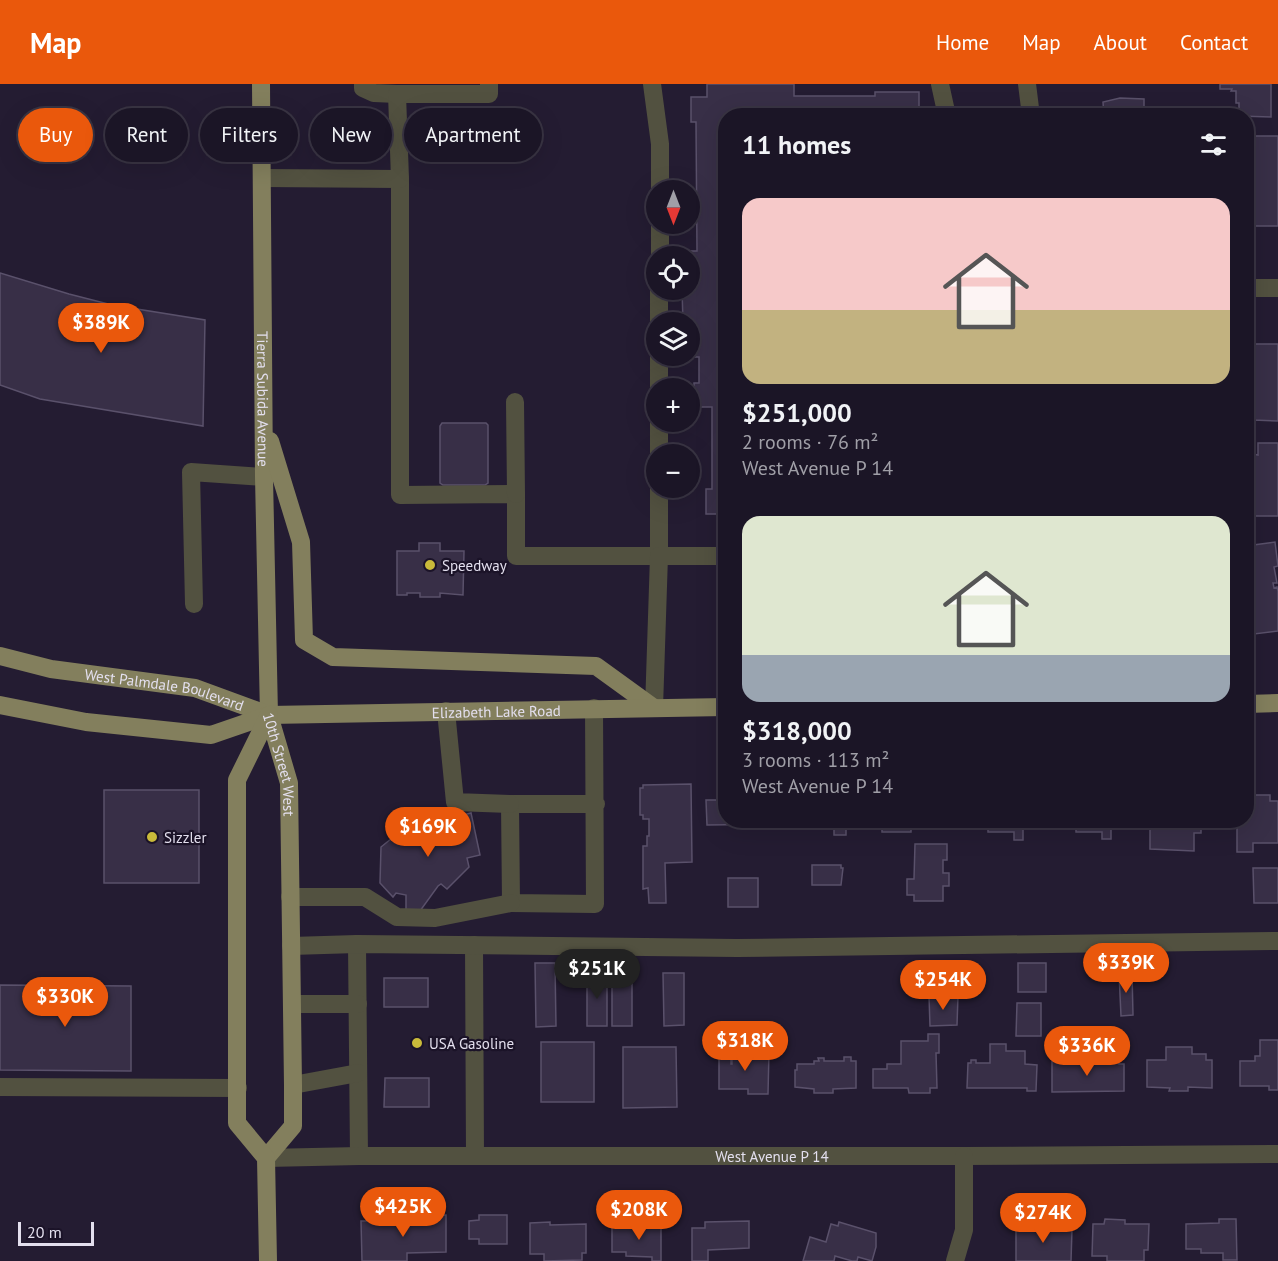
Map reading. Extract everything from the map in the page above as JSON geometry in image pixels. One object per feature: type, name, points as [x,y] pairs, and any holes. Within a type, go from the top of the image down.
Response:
[{"type":"main road","name":"Tierra Subida Avenue","points":[[261,84],[264,477],[269,715]]},
{"type":"main road","points":[[264,420],[301,542],[304,640],[333,657],[596,666],[654,708]]},
{"type":"main road","name":"West Palmdale Boulevard","points":[[0,656],[51,669],[195,688],[269,715]]},
{"type":"main road","points":[[1254,704],[1278,704]]},
{"type":"main road","name":"West Palmdale Boulevard","points":[[0,705],[86,722],[211,735],[269,715]]},
{"type":"main road","name":"Elizabeth Lake Road","points":[[269,715],[718,707]]},
{"type":"main road","name":"10th Street West","points":[[269,715],[289,783],[293,1126],[266,1158],[237,1123],[237,780],[269,715]]},
{"type":"main road","points":[[266,1158],[268,1261]]},
{"type":"street","points":[[363,84],[363,88],[374,93],[397,94],[489,94],[489,84]]},
{"type":"street","points":[[652,84],[660,144],[660,180]]},
{"type":"street","points":[[940,84],[945,108]]},
{"type":"street","points":[[1027,84],[1030,108]]},
{"type":"street","points":[[397,94],[400,179],[399,495],[516,494]]},
{"type":"street","points":[[262,178],[400,179]]},
{"type":"street","points":[[1254,288],[1278,288]]},
{"type":"street","points":[[515,402],[516,556],[718,556]]},
{"type":"street","points":[[194,604],[191,472],[264,477]]},
{"type":"street","points":[[654,708],[659,498]]},
{"type":"street","points":[[290,897],[365,897],[397,917],[435,918],[511,903],[595,903],[594,708]]},
{"type":"street","points":[[446,711],[455,802],[596,804]]},
{"type":"street","points":[[510,804],[511,903]]},
{"type":"street","points":[[291,946],[357,944],[737,948],[1278,941]]},
{"type":"street","points":[[357,944],[359,1155]]},
{"type":"street","points":[[474,945],[475,1155]]},
{"type":"street","points":[[292,1004],[358,1004]]},
{"type":"street","points":[[293,1085],[358,1073]]},
{"type":"street","points":[[0,1087],[238,1088]]},
{"type":"street","name":"West Avenue P 14","points":[[266,1158],[359,1155],[1278,1154]]},
{"type":"street","points":[[955,1261],[964,1230],[964,1156]]},
{"type":"building","points":[[707,84],[794,84],[794,96],[875,96],[875,92],[919,92],[919,108],[718,108],[718,514],[706,514],[706,489],[712,489],[712,407],[700,407],[700,312],[683,312],[682,300],[700,300],[700,246],[697,246],[697,234],[700,234],[700,180],[696,180],[696,122],[691,122],[691,97],[707,97]]},
{"type":"building","points":[[1220,84],[1271,84],[1271,117],[1254,116],[1254,108],[1239,108],[1239,103],[1236,103],[1236,91],[1220,89]]},
{"type":"building","points":[[1120,98],[1144,99],[1144,108],[1103,108],[1103,102]]},
{"type":"building","points":[[1254,136],[1278,136],[1278,226],[1254,226]]},
{"type":"building","points":[[0,273],[112,305],[205,320],[203,426],[40,399],[0,385]]},
{"type":"building","points":[[1254,344],[1278,344],[1278,421],[1254,420]]},
{"type":"building","points":[[442,423],[486,423],[488,425],[488,483],[485,485],[443,485],[440,483],[440,426]]},
{"type":"building","points":[[1258,443],[1278,443],[1278,516],[1254,516],[1254,454],[1258,455]]},
{"type":"building","points":[[1275,542],[1278,566],[1274,567],[1277,583],[1273,583],[1274,588],[1277,587],[1278,591],[1278,631],[1254,634],[1254,545]]},
{"type":"building","points":[[419,543],[440,543],[440,551],[464,551],[463,595],[440,593],[440,597],[420,597],[420,593],[407,593],[407,595],[397,595],[397,551],[419,551]]},
{"type":"building","points":[[691,784],[692,862],[665,863],[666,903],[649,903],[648,888],[643,889],[643,846],[647,846],[649,819],[643,819],[643,815],[640,815],[640,788],[643,788],[643,785]]},
{"type":"building","name":"Sizzler","points":[[104,790],[199,790],[199,883],[104,883]]},
{"type":"building","points":[[1254,795],[1270,795],[1270,801],[1278,801],[1278,843],[1253,843],[1253,852],[1237,852],[1237,828],[1254,828]]},
{"type":"building","points":[[706,800],[718,800],[718,825],[707,825]]},
{"type":"building","points":[[471,813],[480,855],[467,858],[469,867],[447,889],[441,884],[438,886],[420,911],[406,911],[406,895],[396,893],[393,897],[380,883],[381,847],[407,826],[405,826],[451,815],[452,818]]},
{"type":"building","points":[[834,828],[846,828],[846,835],[834,835]]},
{"type":"building","points":[[882,828],[911,828],[911,832],[882,832]]},
{"type":"building","points":[[988,828],[1023,828],[1023,840],[1014,840],[1014,832],[988,832]]},
{"type":"building","points":[[1076,828],[1111,828],[1111,839],[1102,839],[1102,832],[1076,832]]},
{"type":"building","points":[[1150,828],[1206,828],[1201,829],[1201,833],[1194,833],[1194,851],[1150,849]]},
{"type":"building","points":[[915,844],[947,844],[947,860],[943,860],[943,873],[949,873],[949,886],[943,886],[943,901],[914,901],[914,895],[907,895],[907,879],[914,879]]},
{"type":"building","points":[[812,865],[841,865],[843,868],[841,885],[812,885]]},
{"type":"building","points":[[1253,868],[1278,868],[1278,903],[1254,903]]},
{"type":"building","points":[[728,878],[758,878],[758,907],[728,907]]},
{"type":"building","points":[[535,963],[555,963],[556,1026],[536,1027]]},
{"type":"building","points":[[1018,963],[1046,963],[1046,992],[1018,992]]},
{"type":"building","points":[[587,973],[607,973],[607,1026],[587,1026]]},
{"type":"building","points":[[612,973],[632,973],[632,1026],[612,1026]]},
{"type":"building","points":[[663,973],[684,973],[684,1025],[664,1026]]},
{"type":"building","points":[[1119,973],[1132,973],[1133,1015],[1121,1016]]},
{"type":"building","points":[[384,978],[428,978],[428,1007],[384,1007]]},
{"type":"building","points":[[0,985],[131,986],[131,1071],[0,1070]]},
{"type":"building","points":[[929,996],[958,996],[957,1025],[930,1026]]},
{"type":"building","points":[[1017,1003],[1041,1003],[1041,1036],[1016,1036]]},
{"type":"building","points":[[928,1034],[939,1034],[939,1053],[936,1053],[937,1088],[930,1088],[930,1093],[909,1093],[908,1088],[873,1088],[873,1069],[887,1069],[887,1064],[901,1064],[901,1041],[928,1041]]},
{"type":"building","points":[[1260,1040],[1278,1040],[1278,1090],[1269,1090],[1269,1086],[1240,1086],[1240,1061],[1255,1061],[1255,1056],[1260,1056]]},
{"type":"building","points":[[541,1042],[594,1042],[594,1102],[541,1102]]},
{"type":"building","points":[[990,1044],[1006,1044],[1006,1051],[1025,1051],[1025,1064],[1037,1065],[1036,1091],[1027,1091],[1027,1088],[967,1088],[968,1063],[976,1060],[976,1063],[990,1063]]},
{"type":"building","points":[[623,1047],[676,1047],[677,1107],[623,1108]]},
{"type":"building","points":[[1166,1047],[1192,1047],[1192,1054],[1206,1054],[1206,1060],[1212,1060],[1212,1088],[1188,1087],[1188,1091],[1169,1091],[1170,1088],[1147,1087],[1147,1060],[1166,1060]]},
{"type":"building","points":[[740,1052],[769,1052],[768,1094],[748,1094],[748,1089],[719,1089],[719,1055],[731,1055],[732,1064],[732,1059],[740,1059]]},
{"type":"building","points":[[844,1057],[851,1057],[851,1061],[856,1061],[856,1088],[833,1089],[833,1093],[814,1093],[814,1089],[795,1087],[797,1064],[814,1064],[814,1061],[819,1061],[818,1058],[824,1058],[824,1061],[844,1061]]},
{"type":"building","points":[[1111,1059],[1119,1059],[1119,1064],[1124,1064],[1124,1091],[1052,1092],[1052,1061],[1091,1061],[1091,1064],[1111,1064]]},
{"type":"building","points":[[385,1078],[429,1078],[429,1107],[384,1107]]},
{"type":"building","points":[[446,1215],[446,1252],[407,1253],[407,1261],[362,1261],[361,1221],[423,1221],[423,1216]]},
{"type":"building","points":[[479,1215],[507,1215],[507,1244],[479,1244],[479,1239],[469,1239],[469,1221],[479,1220]]},
{"type":"building","points":[[1105,1219],[1125,1220],[1125,1224],[1149,1224],[1148,1250],[1144,1250],[1144,1261],[1107,1261],[1107,1256],[1092,1256],[1093,1224],[1104,1224]]},
{"type":"building","points":[[1219,1219],[1236,1219],[1237,1260],[1223,1260],[1223,1253],[1201,1253],[1201,1249],[1186,1249],[1186,1224],[1219,1223]]},
{"type":"building","points":[[749,1221],[749,1248],[708,1250],[708,1261],[692,1261],[692,1228],[705,1228],[705,1222]]},
{"type":"building","points":[[550,1222],[550,1225],[586,1224],[586,1253],[582,1253],[582,1260],[544,1261],[544,1254],[530,1254],[530,1223]]},
{"type":"building","points":[[839,1222],[876,1233],[876,1247],[872,1261],[858,1257],[857,1261],[852,1261],[835,1256],[834,1261],[803,1261],[810,1237],[826,1242],[831,1224],[838,1226]]},
{"type":"building","points":[[638,1223],[661,1223],[661,1261],[652,1261],[652,1257],[626,1256],[626,1252],[612,1252],[612,1227],[638,1227]]},
{"type":"building","points":[[1016,1226],[1034,1226],[1034,1229],[1072,1229],[1071,1261],[1016,1261]]},
{"type":"place","name":"Speedway","points":[[430,565]]},
{"type":"place","name":"Sizzler","points":[[152,837]]},
{"type":"place","name":"USA Gasoline","points":[[417,1043]]}]
